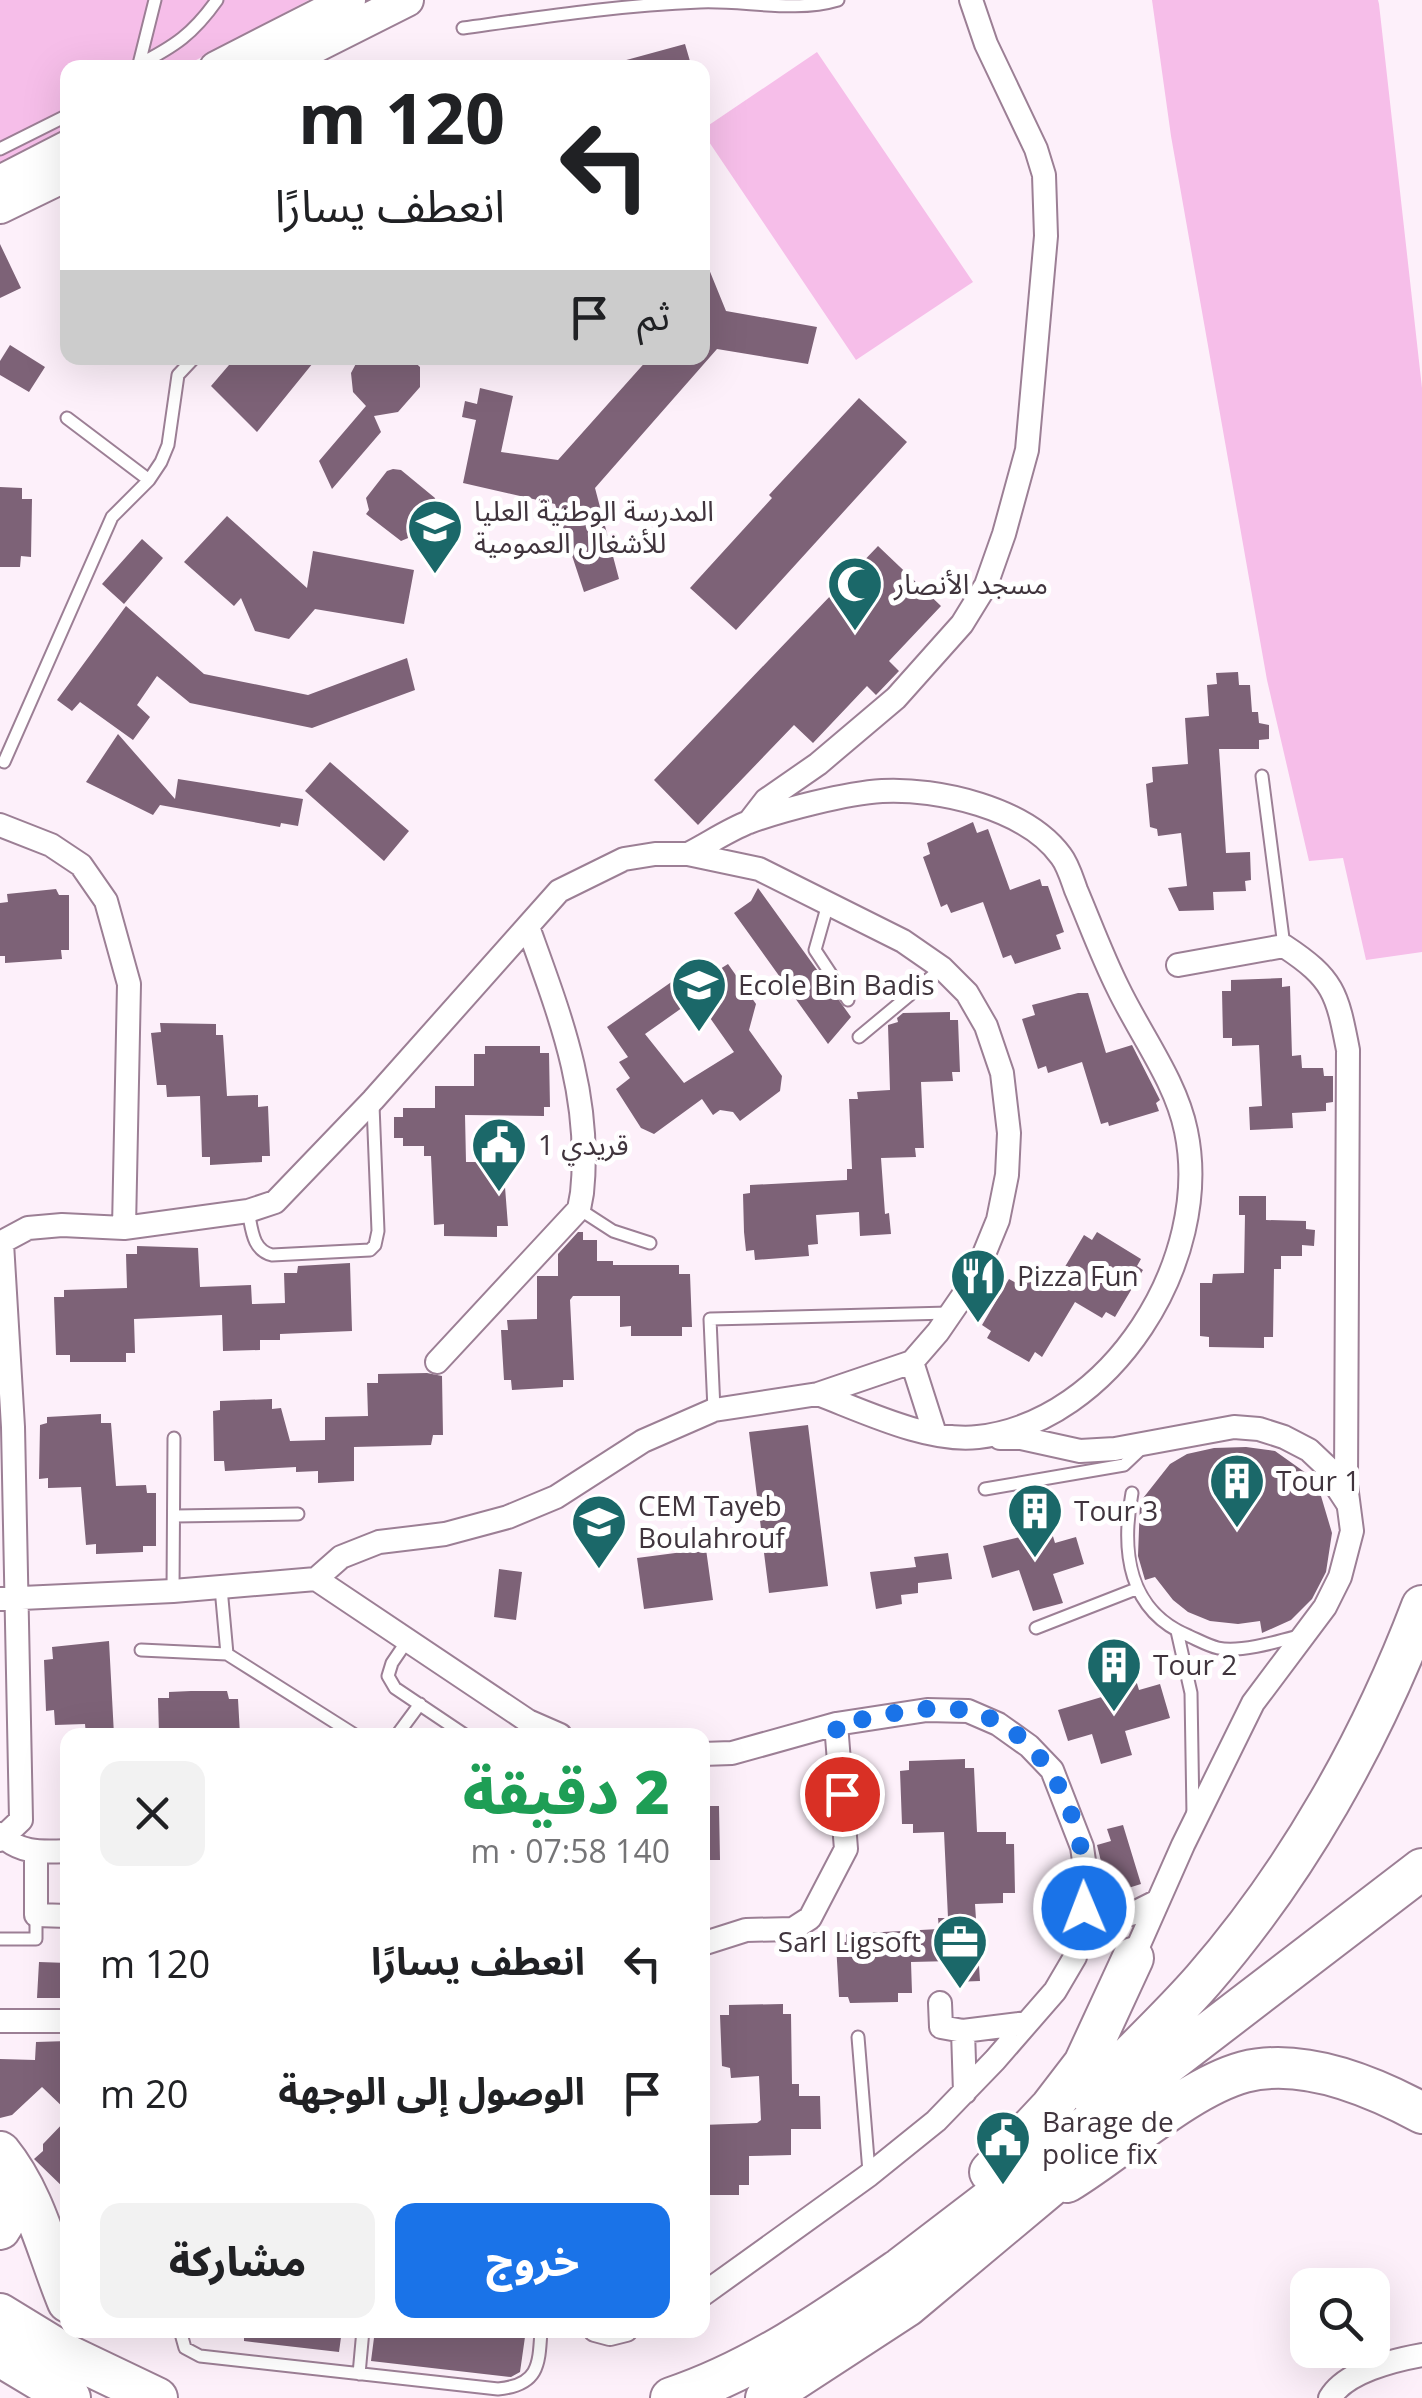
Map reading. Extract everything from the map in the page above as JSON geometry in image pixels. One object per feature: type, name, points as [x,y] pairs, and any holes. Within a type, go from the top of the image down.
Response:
[{"type":"highway","points":[[1003,2187],[1203,1980],[1257,1912],[1332,1798],[1373,1721],[1422,1606]]},
{"type":"highway","points":[[672,2398],[700,2388],[812,2330],[901,2268],[1422,1869]]},
{"type":"highway","points":[[766,2398],[907,2306],[1194,2067],[1422,1902]]},
{"type":"highway","points":[[901,2268],[1051,2107],[1084,2064],[1133,1958]]},
{"type":"highway","points":[[1044,2190],[1086,2170],[1190,2098],[1244,2072],[1270,2069],[1327,2076],[1360,2084],[1422,2113]]},
{"type":"highway","points":[[0,2152],[17,2173],[31,2203],[60,2281]]},
{"type":"highway","points":[[0,2186],[6,2199],[6,2222],[0,2229]]},
{"type":"highway","points":[[0,2314],[67,2355],[157,2398]]},
{"type":"highway","points":[[91,2338],[111,2358],[166,2398]]},
{"type":"highway","points":[[0,2356],[70,2398]]},
{"type":"street","points":[[232,60],[348,0]]},
{"type":"street","points":[[288,60],[406,0]]},
{"type":"street","points":[[749,822],[766,800],[818,764],[896,698],[962,624],[986,585],[1027,450],[1046,236],[1044,175],[1036,148],[986,44],[971,0]]},
{"type":"street","points":[[0,182],[60,151]]},
{"type":"street","points":[[0,207],[60,178]]},
{"type":"street","points":[[688,854],[749,822],[882,791],[933,794],[993,808],[1041,833],[1063,858],[1117,986],[1167,1082],[1186,1129],[1188,1206],[1176,1254],[1156,1306],[1102,1377],[1042,1418],[1009,1432],[974,1438]]},
{"type":"street","points":[[0,824],[51,845],[81,865],[106,901],[129,984],[124,1228]]},
{"type":"street","points":[[8,1598],[316,1580],[341,1557],[378,1542],[445,1534],[508,1518],[556,1497],[643,1441],[714,1410],[818,1394],[912,1362],[974,1281],[998,1220],[1008,1175],[1009,1133],[1002,1073],[986,1026],[967,993],[942,968],[903,941],[758,869],[688,854],[624,859],[558,891],[373,1100],[275,1202],[248,1211],[124,1228],[28,1228],[1,1243],[8,1598],[22,1820],[1,1837],[18,1848],[60,1851]]},
{"type":"street","points":[[437,1362],[579,1209],[584,1175],[580,1088],[570,1046],[528,928]]},
{"type":"street","points":[[1133,1958],[1156,1902],[1253,1703],[1325,1607],[1340,1577],[1352,1531],[1346,1485],[1348,1050],[1338,996],[1314,966],[1284,946],[1178,965]]},
{"type":"street","points":[[912,1362],[935,1434]]},
{"type":"street","points":[[818,1394],[935,1434],[1021,1438],[1080,1450],[1115,1448],[1234,1427],[1259,1430],[1284,1436],[1309,1450],[1346,1485]]},
{"type":"street","points":[[316,1580],[525,1728]]},
{"type":"street","points":[[710,1754],[732,1753],[836,1724],[927,1710],[968,1711],[998,1724],[1029,1746],[1052,1770],[1082,1846],[1087,1882],[1075,1957],[1055,1990],[965,2092],[869,2175],[710,2289]]},
{"type":"street","points":[[710,1941],[746,1930],[793,1929],[810,1918],[846,1849],[836,1724]]},
{"type":"street","points":[[36,1852],[36,1915],[60,1916]]},
{"type":"street","points":[[1082,1927],[1134,1913],[1156,1902]]},
{"type":"street","points":[[940,2003],[940,2028],[963,2031],[1028,2023]]},
{"type":"street","points":[[0,2021],[60,2021]]},
{"type":"street","points":[[963,2031],[965,2092]]},
{"type":"street","points":[[1330,2398],[1335,2389],[1385,2362],[1422,2355]]},
{"type":"lane","points":[[140,60],[155,0]]},
{"type":"lane","points":[[149,60],[178,45],[217,0]]},
{"type":"lane","points":[[464,28],[635,5],[798,4],[838,0]]},
{"type":"lane","points":[[0,149],[60,119]]},
{"type":"lane","points":[[4,762],[112,517],[148,480],[168,445],[178,375],[187,365]]},
{"type":"lane","points":[[67,418],[148,480]]},
{"type":"lane","points":[[1262,776],[1284,946]]},
{"type":"lane","points":[[828,904],[816,950],[848,1000]]},
{"type":"lane","points":[[858,1037],[942,968]]},
{"type":"lane","points":[[248,1211],[257,1247],[263,1253],[363,1252],[375,1245],[378,1231],[373,1100]]},
{"type":"lane","points":[[579,1209],[613,1231],[650,1243]]},
{"type":"lane","points":[[714,1410],[710,1319],[951,1313]]},
{"type":"lane","points":[[985,1489],[1124,1465],[1151,1441],[1229,1433],[1255,1435],[1284,1446],[1318,1469],[1350,1520]]},
{"type":"lane","points":[[173,1591],[174,1438]]},
{"type":"lane","points":[[1132,1493],[1126,1521],[1127,1558],[1136,1590],[1153,1612],[1177,1631],[1220,1649],[1306,1634]]},
{"type":"lane","points":[[175,1516],[298,1514]]},
{"type":"lane","points":[[221,1588],[227,1654]]},
{"type":"lane","points":[[1036,1628],[1136,1590]]},
{"type":"lane","points":[[1177,1631],[1191,1693],[1193,1828]]},
{"type":"lane","points":[[407,1641],[388,1676],[395,1688],[455,1728]]},
{"type":"lane","points":[[141,1650],[227,1654],[344,1728]]},
{"type":"lane","points":[[402,1728],[420,1704]]},
{"type":"lane","points":[[0,1939],[36,1939],[36,1915]]},
{"type":"lane","points":[[858,2037],[869,2175]]},
{"type":"lane","points":[[182,2338],[184,2348],[200,2356],[498,2389],[514,2388],[528,2381],[536,2370],[541,2338]]},
{"type":"lane","points":[[359,2374],[363,2338]]},
{"type":"shaded area","points":[[0,0],[309,0],[196,60],[60,60],[60,135],[0,168]]},
{"type":"shaded area","points":[[1152,0],[1378,0],[1422,388],[1422,952],[1366,960],[1343,858],[1309,861],[1267,680],[1171,136]]},
{"type":"shaded area","points":[[817,52],[973,282],[856,360],[710,143],[710,124]]},
{"type":"building","points":[[685,44],[690,60],[626,60]]},
{"type":"building","points":[[0,244],[21,288],[0,298]]},
{"type":"building","points":[[710,272],[726,311],[817,327],[808,364],[717,349],[710,357]]},
{"type":"building","points":[[10,345],[45,367],[29,392],[0,375],[0,361]]},
{"type":"building","points":[[229,365],[311,365],[257,432],[211,386]]},
{"type":"building","points":[[355,365],[418,365],[420,387],[398,412],[374,416],[381,432],[332,489],[319,461],[366,406],[353,392],[351,373]]},
{"type":"building","points":[[643,365],[703,365],[595,488],[619,579],[584,592],[555,504],[463,483],[476,420],[462,417],[465,401],[477,404],[480,388],[513,396],[501,452],[558,460]]},
{"type":"building","points":[[859,398],[907,442],[736,630],[690,588]]},
{"type":"building","points":[[401,470],[435,498],[436,504],[413,536],[401,541],[366,514],[366,498],[387,471]]},
{"type":"building","points":[[0,487],[22,488],[22,499],[32,499],[31,557],[21,556],[20,567],[0,567]]},
{"type":"building","points":[[227,516],[307,588],[313,551],[414,570],[404,624],[315,609],[289,639],[255,631],[241,598],[234,606],[184,562]]},
{"type":"building","points":[[142,539],[163,558],[124,604],[102,584]]},
{"type":"building","name":"مسجد الأنصار","points":[[878,546],[941,606],[889,661],[899,671],[876,695],[867,686],[813,743],[794,725],[698,825],[654,780]]},
{"type":"building","points":[[126,606],[204,674],[308,695],[407,658],[415,690],[312,728],[190,703],[157,676],[137,705],[150,717],[133,740],[80,702],[72,711],[57,700]]},
{"type":"building","points":[[1238,672],[1239,685],[1250,685],[1252,712],[1258,712],[1259,723],[1269,725],[1269,739],[1259,740],[1259,749],[1219,749],[1226,853],[1250,852],[1251,880],[1245,881],[1246,891],[1213,892],[1214,910],[1179,911],[1168,888],[1187,886],[1181,833],[1158,836],[1157,829],[1150,827],[1146,784],[1153,782],[1152,767],[1188,764],[1185,718],[1209,716],[1207,685],[1217,684],[1216,673]]},
{"type":"building","points":[[118,734],[175,799],[178,779],[303,799],[298,826],[281,823],[280,827],[160,805],[153,815],[86,782]]},
{"type":"building","points":[[330,762],[409,831],[384,861],[305,791]]},
{"type":"building","points":[[973,822],[977,833],[988,829],[1010,890],[1040,879],[1042,886],[1048,886],[1064,932],[1056,935],[1061,949],[1015,964],[1011,955],[1003,958],[983,902],[951,913],[947,904],[941,907],[923,857],[930,854],[927,843]]},
{"type":"building","points":[[758,888],[851,1017],[828,1044],[734,913],[751,901]]},
{"type":"building","points":[[56,889],[59,895],[69,895],[69,950],[61,950],[62,959],[5,963],[5,956],[0,956],[0,903],[8,902],[7,894]]},
{"type":"building","points":[[700,962],[720,969],[728,964],[756,1004],[749,1030],[782,1076],[780,1091],[740,1121],[733,1112],[720,1110],[713,1115],[702,1099],[654,1134],[641,1128],[616,1089],[630,1078],[619,1062],[628,1057],[607,1027]],"holes":[[[696,998],[734,1052],[684,1083],[645,1034]]]},
{"type":"building","points":[[1282,978],[1282,987],[1290,986],[1292,1056],[1301,1055],[1302,1068],[1323,1068],[1324,1076],[1333,1076],[1333,1102],[1326,1103],[1326,1111],[1292,1113],[1293,1128],[1250,1130],[1249,1107],[1262,1106],[1259,1045],[1232,1046],[1232,1038],[1223,1038],[1222,991],[1231,991],[1231,980]]},
{"type":"building","points":[[1088,993],[1106,1053],[1132,1045],[1160,1100],[1156,1103],[1159,1111],[1109,1126],[1108,1122],[1101,1124],[1082,1062],[1048,1073],[1046,1066],[1038,1069],[1022,1019],[1035,1015],[1032,1005]]},
{"type":"building","points":[[950,1012],[950,1020],[958,1020],[960,1072],[952,1072],[953,1081],[921,1082],[924,1148],[915,1148],[916,1157],[881,1158],[885,1214],[889,1213],[891,1234],[860,1236],[859,1212],[816,1215],[818,1244],[808,1245],[809,1256],[755,1260],[754,1250],[746,1251],[744,1232],[743,1194],[750,1193],[750,1185],[847,1180],[847,1169],[852,1169],[849,1099],[858,1099],[857,1092],[890,1090],[888,1025],[898,1022],[903,1013]]},
{"type":"building","points":[[160,1023],[216,1024],[216,1035],[223,1035],[227,1096],[258,1095],[258,1107],[268,1106],[270,1156],[262,1156],[262,1162],[210,1165],[210,1157],[202,1157],[200,1096],[167,1097],[166,1085],[157,1085],[151,1033],[161,1032]]},
{"type":"building","points":[[485,1046],[540,1046],[540,1053],[549,1053],[550,1107],[544,1107],[544,1116],[465,1115],[466,1162],[492,1162],[492,1174],[504,1174],[508,1226],[497,1226],[497,1237],[444,1236],[444,1224],[434,1225],[431,1156],[424,1156],[424,1146],[403,1146],[403,1138],[394,1138],[394,1117],[403,1117],[403,1108],[435,1108],[435,1086],[474,1086],[474,1054],[485,1054]]},
{"type":"building","points":[[1239,1196],[1266,1196],[1266,1220],[1306,1221],[1306,1229],[1315,1230],[1314,1246],[1302,1245],[1302,1256],[1281,1256],[1281,1269],[1274,1269],[1273,1337],[1264,1337],[1264,1348],[1209,1347],[1209,1337],[1200,1336],[1200,1283],[1212,1283],[1213,1274],[1244,1273],[1245,1215],[1239,1215]]},
{"type":"building","points":[[578,1232],[583,1232],[583,1240],[597,1240],[597,1261],[613,1261],[613,1265],[679,1265],[679,1274],[690,1274],[692,1327],[682,1327],[682,1336],[631,1336],[631,1326],[620,1327],[620,1296],[573,1296],[570,1300],[574,1380],[563,1380],[563,1387],[512,1390],[511,1380],[504,1380],[501,1330],[508,1330],[507,1320],[537,1319],[537,1276],[558,1276],[558,1254]]},
{"type":"building","points":[[1097,1232],[1141,1259],[1137,1266],[1143,1270],[1115,1317],[1106,1312],[1102,1318],[1075,1302],[1042,1357],[1035,1352],[1029,1362],[987,1338],[991,1331],[982,1325],[1009,1279],[1018,1284],[1024,1274],[1051,1290],[1084,1235],[1092,1240]]},
{"type":"building","points":[[137,1246],[198,1248],[200,1287],[251,1285],[252,1304],[285,1303],[284,1273],[297,1273],[298,1266],[350,1263],[352,1331],[280,1334],[280,1340],[260,1340],[260,1350],[223,1351],[222,1315],[134,1319],[135,1353],[126,1353],[126,1362],[70,1362],[70,1355],[56,1355],[54,1297],[64,1297],[64,1290],[127,1288],[126,1254],[137,1254]]},
{"type":"building","points":[[378,1374],[442,1376],[443,1435],[433,1435],[431,1445],[354,1447],[354,1481],[318,1483],[318,1471],[296,1472],[296,1467],[225,1471],[224,1461],[214,1461],[213,1411],[220,1410],[220,1401],[272,1399],[272,1409],[281,1408],[290,1441],[325,1440],[325,1417],[368,1416],[367,1383],[378,1383]]},
{"type":"building","points":[[101,1414],[101,1423],[111,1423],[116,1486],[146,1485],[147,1493],[156,1493],[156,1546],[143,1546],[143,1552],[96,1554],[96,1544],[86,1545],[81,1487],[48,1488],[48,1478],[39,1479],[40,1425],[47,1423],[47,1417]]},
{"type":"building","points":[[808,1425],[828,1586],[769,1593],[749,1432]]},
{"type":"building","points":[[1246,1447],[1275,1451],[1306,1473],[1321,1496],[1332,1533],[1326,1572],[1312,1599],[1291,1620],[1262,1633],[1260,1621],[1210,1621],[1188,1612],[1155,1577],[1145,1580],[1138,1556],[1140,1502],[1170,1464],[1187,1454]]},
{"type":"building","name":"Tour 3","points":[[1043,1503],[1055,1543],[1076,1537],[1084,1564],[1053,1574],[1063,1603],[1033,1611],[1019,1570],[992,1578],[983,1546],[1020,1537],[1013,1512]]},
{"type":"building","points":[[706,1549],[713,1600],[644,1609],[637,1558]]},
{"type":"building","points":[[948,1553],[952,1579],[918,1583],[918,1593],[901,1595],[902,1604],[876,1609],[870,1572],[916,1567],[914,1557]]},
{"type":"building","points":[[499,1569],[522,1572],[516,1620],[494,1617]]},
{"type":"building","points":[[109,1641],[114,1728],[55,1725],[54,1710],[46,1711],[44,1660],[53,1659],[52,1647]]},
{"type":"building","name":"Tour 2","points":[[1129,1657],[1139,1690],[1160,1684],[1170,1718],[1125,1731],[1132,1755],[1101,1764],[1092,1734],[1068,1741],[1058,1710],[1105,1696],[1096,1667]]},
{"type":"building","points":[[227,1691],[229,1699],[238,1699],[240,1728],[159,1728],[158,1698],[169,1698],[169,1692]]},
{"type":"building","points":[[965,1759],[965,1768],[974,1768],[977,1832],[1006,1832],[1006,1844],[1014,1844],[1015,1893],[1003,1893],[1003,1903],[975,1904],[980,1981],[953,1982],[952,1961],[911,1962],[912,1993],[898,1993],[898,2002],[850,2003],[848,1997],[839,1997],[836,1943],[846,1942],[846,1934],[939,1929],[938,1918],[948,1918],[944,1832],[913,1833],[913,1824],[902,1824],[900,1771],[909,1770],[909,1761]]},
{"type":"building","points":[[710,1806],[719,1806],[720,1860],[710,1860]]},
{"type":"building","points":[[1123,1825],[1141,1884],[1109,1894],[1097,1845],[1111,1841],[1107,1829]]},
{"type":"building","points":[[39,1962],[60,1963],[60,1998],[37,1998]]},
{"type":"building","points":[[783,2004],[783,2014],[791,2014],[792,2084],[799,2084],[799,2096],[820,2096],[821,2129],[791,2129],[791,2155],[749,2156],[749,2185],[739,2185],[739,2195],[710,2195],[710,2125],[761,2120],[759,2076],[731,2078],[730,2068],[722,2066],[720,2015],[729,2015],[729,2005]]},
{"type":"building","points":[[60,2041],[60,2104],[42,2087],[12,2115],[0,2118],[0,2059],[35,2060],[36,2042]]},
{"type":"building","points":[[60,2126],[60,2184],[34,2159],[43,2151],[43,2144]]},
{"type":"building","points":[[244,2338],[341,2338],[339,2352]]},
{"type":"building","points":[[374,2338],[525,2338],[520,2372],[511,2377],[371,2361]]},
{"type":"place","name":"المدرسة الوطنية العليا للأشغال العمومية","points":[[435,576]]},
{"type":"place","name":"مسجد الأنصار","points":[[855,633]]},
{"type":"place","name":"Ecole Bin Badis","points":[[699,1034]]},
{"type":"place","name":"قريدي 1","points":[[499,1194]]},
{"type":"place","name":"Pizza Fun","points":[[978,1325]]},
{"type":"place","name":"Tour 1","points":[[1237,1530]]},
{"type":"place","name":"Tour 3","points":[[1035,1560]]},
{"type":"place","name":"CEM Tayeb Boulahrouf","points":[[599,1571]]},
{"type":"place","name":"Tour 2","points":[[1114,1714]]},
{"type":"place","name":"Sarl Ligsoft","points":[[960,1991]]},
{"type":"place","name":"Barage de police fix","points":[[1003,2187]]},
{"type":"route","points":[[842,1794],[836,1724],[927,1710],[968,1711],[998,1724],[1029,1746],[1052,1770],[1082,1846],[1087,1882],[1084,1908]]}]
